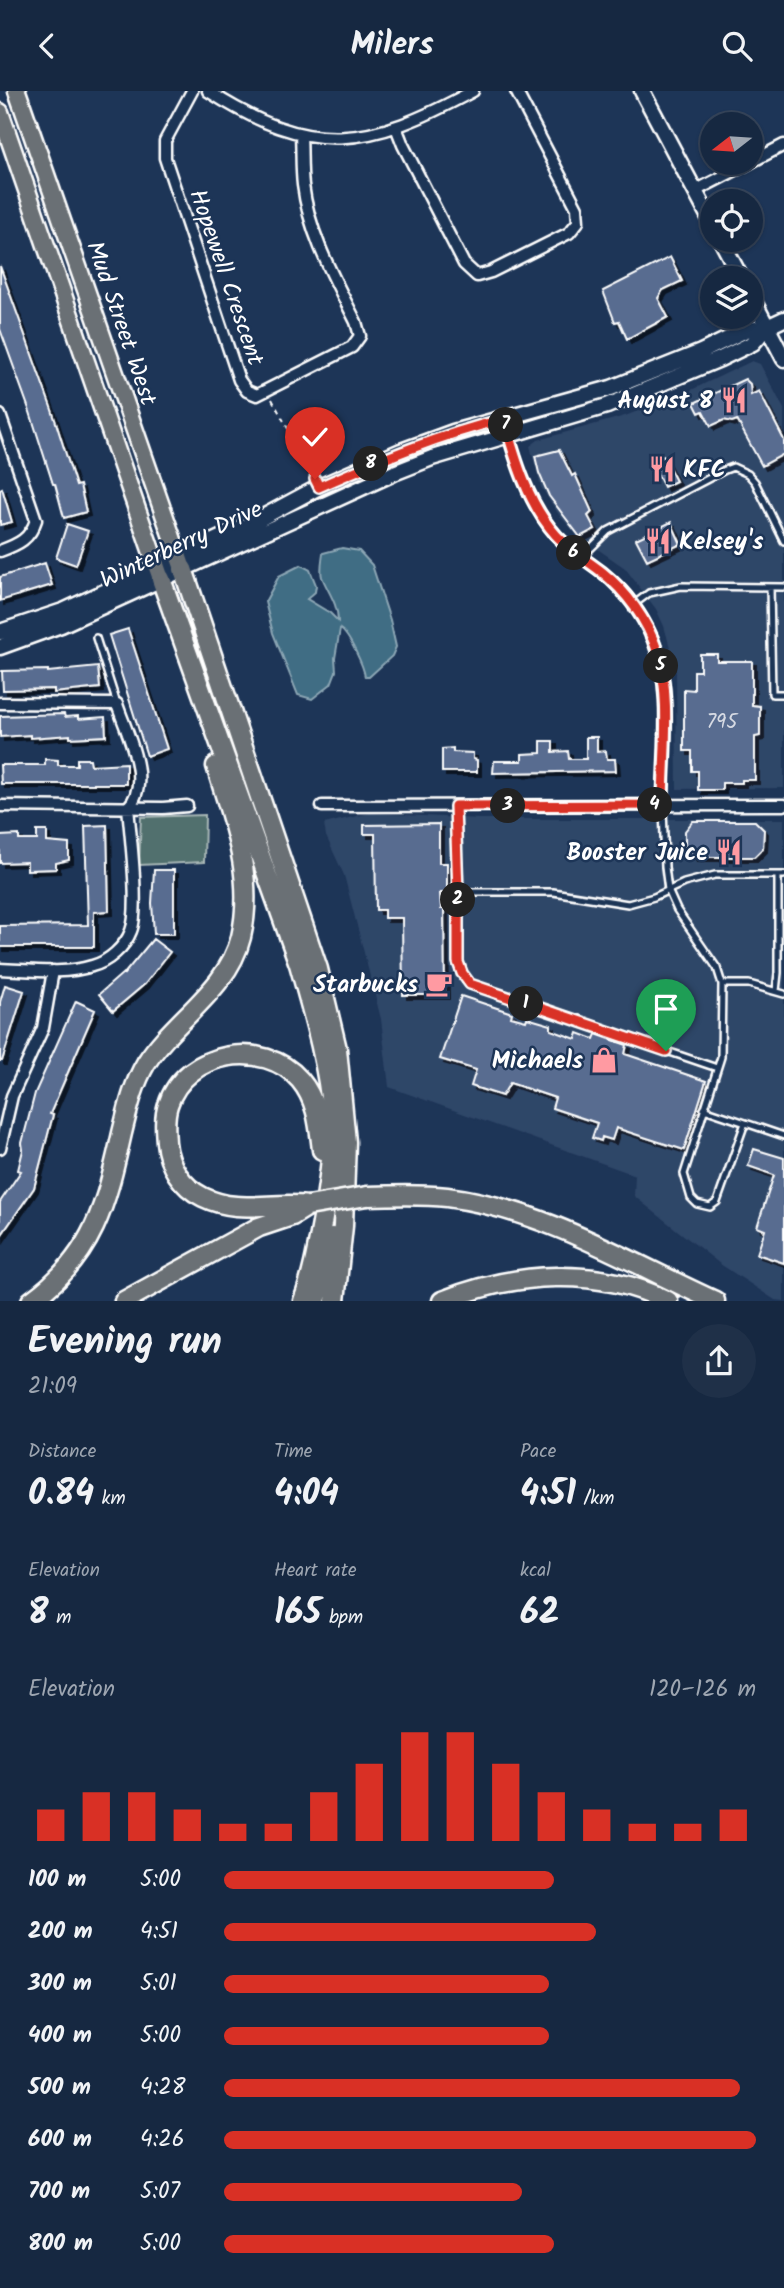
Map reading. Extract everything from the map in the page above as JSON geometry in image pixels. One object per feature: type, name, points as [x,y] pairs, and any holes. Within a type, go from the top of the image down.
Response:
[{"type":"highway","points":[[180,563],[318,969],[337,1049],[346,1142],[343,1226],[335,1301]]},
{"type":"highway","points":[[159,573],[299,964],[327,1074],[332,1118],[327,1189],[320,1237],[303,1301]]},
{"type":"highway","points":[[31,1301],[45,1291],[75,1259],[101,1215],[110,1189],[131,1096],[148,1061],[216,984],[232,960],[241,939],[246,896],[245,868],[210,745],[188,654]]},
{"type":"highway","points":[[327,1189],[315,1106],[300,1080],[291,1071],[277,1062],[241,1054],[223,1056],[208,1062],[181,1083],[168,1104],[165,1120],[166,1144],[173,1166],[192,1190],[219,1203],[240,1208],[291,1204],[307,1206],[367,1196],[448,1197],[499,1208],[568,1231],[715,1301]]},
{"type":"highway","points":[[316,1301],[342,1200]]},
{"type":"highway","points":[[124,1301],[249,1233],[292,1216],[307,1206]]},
{"type":"highway","points":[[442,1301],[503,1282],[534,1277],[585,1277],[622,1283],[646,1290],[668,1301]]},
{"type":"main road","name":"Mud Street West","points":[[18,91],[180,563]]},
{"type":"main road","name":"Mud Street West","points":[[0,112],[159,573]]},
{"type":"street","name":"Hopewell Crescent","points":[[192,91],[165,141],[165,159],[239,380],[247,391],[257,395],[352,347],[360,336],[318,244],[309,214],[303,185],[301,135]]},
{"type":"street","points":[[208,91],[258,119],[301,135],[330,139],[364,136],[396,127],[455,95],[473,91]]},
{"type":"street","points":[[396,127],[464,264],[477,276],[491,272],[569,233],[578,222],[577,208],[516,91]]},
{"type":"street","points":[[642,91],[700,200]]},
{"type":"street","points":[[695,191],[784,145]]},
{"type":"street","points":[[763,319],[784,359]]},
{"type":"street","name":"Winterberry Drive","points":[[180,563],[319,487],[401,451],[453,432],[629,382],[746,330],[767,327],[784,319]]},
{"type":"street","name":"Winterberry Drive","points":[[0,647],[61,625],[180,563],[394,473],[432,458],[607,406],[672,381],[753,343],[767,327]]},
{"type":"street","points":[[0,415],[36,520],[31,534],[19,544],[0,551]]},
{"type":"street","points":[[504,419],[524,481],[538,510],[557,536],[610,579],[633,605],[652,639],[662,675],[663,805]]},
{"type":"street","name":"Winterberry Drive","points":[[0,632],[63,611],[159,573]]},
{"type":"street","points":[[0,703],[117,704],[139,772],[138,787],[133,802],[128,807],[134,905],[131,931],[111,957],[94,966],[52,971],[0,969]]},
{"type":"street","points":[[322,806],[784,805]]},
{"type":"street","points":[[0,806],[163,809],[187,806]]},
{"type":"street","points":[[0,1149],[12,1096],[43,1028],[52,971]]},
{"type":"street","points":[[0,1092],[12,1096]]},
{"type":"lane","points":[[581,558],[608,531],[733,467],[748,474],[755,482],[784,541]]},
{"type":"lane","points":[[633,605],[649,593],[681,586],[784,587]]},
{"type":"lane","points":[[770,587],[772,694],[784,694]]},
{"type":"lane","points":[[96,638],[117,704]]},
{"type":"lane","points":[[663,805],[668,890],[677,911],[717,968],[722,984],[721,1057],[684,1174],[691,1198],[703,1207],[710,1207],[717,1202],[745,1123]]},
{"type":"lane","points":[[455,806],[458,962],[470,984],[718,1068]]},
{"type":"lane","points":[[458,892],[554,892],[628,904],[684,883],[715,875],[781,875],[776,991]]},
{"type":"lane","points":[[722,984],[749,984],[784,994]]},
{"type":"lane","points":[[704,1109],[784,1136]]},
{"type":"path","points":[[268,391],[319,487]]},
{"type":"shaded area","points":[[752,361],[760,364],[784,409],[784,788],[677,789],[676,669],[664,626],[656,609],[625,568],[576,534],[559,515],[541,487],[530,446],[538,440],[625,416],[685,393]]},
{"type":"shaded area","points":[[342,548],[359,551],[372,565],[396,647],[392,656],[369,677],[365,677],[348,637],[340,629],[335,658],[336,671],[331,684],[312,699],[298,695],[273,633],[265,602],[279,576],[301,565],[310,570],[316,585],[315,592],[307,599],[338,621],[321,568],[323,553]]},
{"type":"shaded area","points":[[370,813],[479,819],[784,819],[784,1301],[775,1300],[720,1264],[634,1196],[635,1175],[389,1087],[381,1019],[344,875],[326,836],[324,824]]},
{"type":"green space","points":[[205,815],[204,862],[139,865],[141,817]]},
{"type":"building","points":[[670,257],[682,281],[663,290],[658,298],[668,317],[627,339],[619,321],[615,322],[603,291]]},
{"type":"building","points":[[0,266],[52,410],[76,486],[80,485],[86,512],[64,518],[55,484],[0,329]]},
{"type":"building","points":[[745,379],[750,384],[751,395],[759,391],[784,440],[784,454],[762,466],[737,420],[724,420],[711,426],[703,411],[699,413],[694,403]]},
{"type":"building","points":[[559,450],[572,476],[575,474],[592,512],[588,516],[595,529],[580,537],[549,496],[539,473],[535,456]]},
{"type":"building","name":"KFC","points":[[663,456],[676,481],[664,487],[651,462]]},
{"type":"building","points":[[2,488],[12,522],[0,525],[0,489]]},
{"type":"building","name":"Kelsey's","points":[[671,522],[681,544],[647,560],[636,539]]},
{"type":"building","points":[[67,524],[88,531],[76,565],[56,558]]},
{"type":"building","points":[[45,563],[52,585],[0,601],[0,577]]},
{"type":"building","points":[[128,629],[167,749],[147,756],[109,635]]},
{"type":"building","points":[[700,654],[717,654],[717,661],[752,661],[752,705],[760,706],[760,736],[755,737],[755,780],[722,783],[722,790],[698,790],[698,771],[692,771],[692,751],[684,751],[684,689],[694,690],[694,671],[700,671]]},
{"type":"building","points":[[98,667],[100,688],[54,693],[54,689],[3,690],[2,671],[48,672]]},
{"type":"building","points":[[64,714],[65,717],[78,716],[78,719],[105,717],[106,736],[0,737],[0,716]]},
{"type":"building","points":[[586,737],[597,737],[597,752],[606,751],[607,759],[615,759],[616,771],[493,773],[494,761],[522,761],[522,754],[541,753],[541,741],[553,741],[553,752],[568,751],[569,759],[586,759]]},
{"type":"building","points":[[453,748],[453,752],[473,753],[473,759],[477,760],[477,772],[442,772],[442,749]]},
{"type":"building","points":[[45,759],[58,760],[58,765],[77,765],[77,759],[90,759],[91,765],[126,763],[126,784],[1,784],[0,765],[45,765]]},
{"type":"building","points":[[693,821],[755,821],[764,830],[763,848],[754,857],[694,857],[685,847],[685,831]]},
{"type":"building","points":[[439,824],[439,863],[447,863],[447,893],[440,893],[441,909],[444,909],[445,995],[403,995],[402,918],[384,918],[384,910],[376,910],[375,834],[364,834],[364,825]]},
{"type":"building","points":[[107,825],[109,911],[94,912],[94,947],[0,947],[0,926],[88,925],[85,826]]},
{"type":"building","points":[[37,831],[47,831],[47,842],[69,844],[69,860],[56,863],[56,869],[27,870],[27,862],[0,863],[0,836],[19,835],[19,840],[37,840]]},
{"type":"building","points":[[154,870],[174,870],[174,934],[154,934]]},
{"type":"building","points":[[153,939],[170,952],[145,984],[113,1011],[99,994],[124,974]]},
{"type":"building","points":[[5,985],[24,991],[0,1061],[0,1002]]},
{"type":"building","points":[[461,996],[512,1013],[511,1017],[526,1021],[527,1018],[551,1025],[551,1030],[576,1039],[578,1033],[594,1039],[596,1034],[627,1045],[625,1054],[706,1081],[684,1150],[616,1128],[612,1140],[602,1137],[601,1141],[592,1138],[597,1123],[552,1108],[555,1098],[510,1083],[502,1096],[471,1086],[476,1070],[440,1059]]},
{"type":"building","points":[[76,1001],[95,1010],[50,1114],[53,1115],[34,1188],[0,1237],[0,1202],[21,1171],[18,1170],[22,1143],[35,1093]]},
{"type":"building","points":[[754,1149],[784,1158],[784,1263],[757,1254],[765,1230],[757,1227],[774,1175],[748,1166]]},
{"type":"place","name":"August 8","points":[[734,400]]},
{"type":"place","name":"KFC","points":[[662,469]]},
{"type":"place","name":"Kelsey's","points":[[658,541]]},
{"type":"place","name":"Booster Juice","points":[[729,852]]},
{"type":"place","name":"Starbucks","points":[[439,984]]},
{"type":"place","name":"Michaels","points":[[604,1060]]},
{"type":"route","points":[[315,479],[319,487],[401,451],[453,432],[504,419],[524,481],[544,519],[573,551],[619,587],[635,607],[657,651],[664,687],[663,805],[455,806],[458,962],[470,984],[666,1051]]}]
